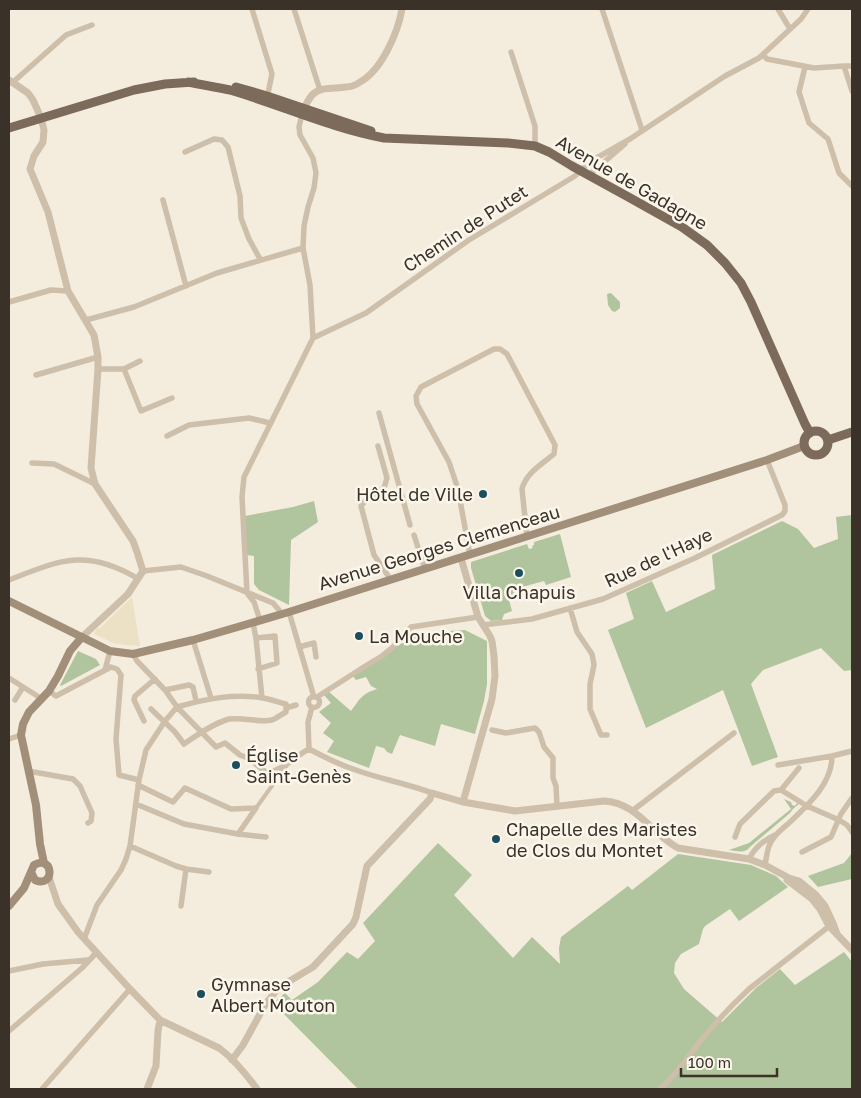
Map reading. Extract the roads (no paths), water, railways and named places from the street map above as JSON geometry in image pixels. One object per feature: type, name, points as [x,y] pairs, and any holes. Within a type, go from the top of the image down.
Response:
[{"type":"main road","name":"Avenue de Gadagne","points":[[9,128],[134,90],[157,85],[208,82],[244,89],[266,99],[303,111],[396,138],[508,142],[535,146],[549,152],[682,227],[707,245],[725,263],[741,283],[751,302],[810,433]]},
{"type":"main road","points":[[817,431],[824,434],[828,440],[826,450],[816,456],[810,454],[804,446],[805,439],[810,433],[817,431]]},
{"type":"main road","points":[[828,440],[852,432]]},
{"type":"main road","name":"Avenue Georges Clemenceau","points":[[9,601],[110,651],[133,654],[193,640],[289,612],[767,460],[804,446]]},
{"type":"main road","points":[[40,863],[36,805],[21,735],[23,724],[29,712],[49,691],[70,651],[82,637]]},
{"type":"main road","points":[[9,906],[24,888],[32,867],[40,863]]},
{"type":"main road","points":[[24,888],[43,880],[50,874],[49,867],[40,863]]},
{"type":"main road","points":[[31,872],[33,878],[43,880]]},
{"type":"street","points":[[252,9],[272,74],[266,99]]},
{"type":"street","points":[[294,9],[320,90]]},
{"type":"street","points":[[262,698],[258,669],[254,602],[247,593],[242,498],[244,478],[313,338],[310,285],[303,248],[304,226],[316,173],[313,158],[300,135],[299,127],[303,111],[312,95],[320,90],[329,88],[348,87],[368,77],[380,62],[394,35],[402,9]]},
{"type":"street","points":[[602,9],[642,130]]},
{"type":"street","points":[[778,9],[790,29]]},
{"type":"street","name":"Chemin de Putet","points":[[313,338],[366,313],[469,240],[575,176],[584,173],[616,152],[642,130],[725,76],[759,58],[808,9]]},
{"type":"street","points":[[92,25],[66,35],[11,83],[28,93],[41,118],[44,142],[34,156],[30,169],[48,212],[68,290],[94,335],[98,369],[91,468],[95,484],[133,541],[143,571]]},
{"type":"street","name":"Avenue de Gadagne","points":[[511,52],[535,126],[535,146]]},
{"type":"street","points":[[762,55],[767,59],[805,67],[852,66]]},
{"type":"street","points":[[844,66],[852,91]]},
{"type":"street","points":[[805,67],[799,92],[808,123],[828,140],[839,173],[852,186]]},
{"type":"street","points":[[185,152],[214,139],[222,140],[228,147],[240,196],[241,218],[260,260]]},
{"type":"street","name":"Chemin de Putet","points":[[584,173],[600,156],[630,139]]},
{"type":"street","points":[[163,200],[186,286]]},
{"type":"street","points":[[86,320],[134,307],[217,273],[303,248]]},
{"type":"street","points":[[9,302],[51,290],[68,290]]},
{"type":"street","points":[[470,555],[458,489],[449,462],[417,404],[416,396],[421,387],[494,349],[500,349],[507,354],[555,446],[554,454],[532,472],[523,484],[527,536]]},
{"type":"street","points":[[36,375],[98,357]]},
{"type":"street","points":[[98,369],[124,370],[140,361]]},
{"type":"street","points":[[124,370],[140,411],[172,398]]},
{"type":"street","points":[[379,413],[410,525]]},
{"type":"street","points":[[167,436],[189,425],[249,418],[270,424]]},
{"type":"street","points":[[378,446],[387,478],[384,488],[366,500],[361,506],[374,555],[391,580]]},
{"type":"street","name":"Rue de l'Haye","points":[[483,625],[532,619],[603,599],[694,558],[782,515],[786,511],[785,506],[767,460]]},
{"type":"street","points":[[32,464],[54,464],[95,484]]},
{"type":"street","points":[[414,535],[425,569]]},
{"type":"street","points":[[461,558],[478,617],[492,641],[494,656],[492,699],[463,802]]},
{"type":"street","points":[[9,580],[49,564],[81,559],[98,561],[137,578]]},
{"type":"street","points":[[82,637],[128,594],[143,571],[181,567],[259,596],[273,603],[280,614]]},
{"type":"street","points":[[570,608],[577,632],[592,654],[594,665],[590,684],[590,709],[601,735],[607,734]]},
{"type":"street","points":[[152,709],[176,732],[184,744],[200,732],[227,720],[241,718],[265,721],[274,719],[286,710],[299,705],[317,707],[320,705],[320,701],[315,697],[289,612]]},
{"type":"street","points":[[310,749],[308,722],[311,705],[310,699],[382,656],[411,627],[478,617]]},
{"type":"street","points":[[256,638],[275,636],[276,645],[277,663],[258,669]]},
{"type":"street","points":[[193,640],[211,698]]},
{"type":"street","points":[[299,647],[314,643],[316,657]]},
{"type":"street","points":[[104,670],[110,651]]},
{"type":"street","points":[[133,654],[137,661],[165,690],[177,707],[216,748],[225,743],[268,773],[288,764],[301,753],[310,749]]},
{"type":"street","points":[[49,691],[56,696],[104,670],[111,667],[117,669],[121,675],[116,739],[119,775],[139,783],[173,802],[185,788],[232,809],[256,808]]},
{"type":"street","points":[[9,678],[42,699]]},
{"type":"street","points":[[144,721],[134,700],[135,696],[155,679]]},
{"type":"street","points":[[165,690],[190,685],[193,687],[196,701]]},
{"type":"street","points":[[15,700],[23,687]]},
{"type":"street","points":[[84,939],[97,906],[125,863],[130,846],[146,750],[164,721],[177,707],[211,698],[242,696],[262,698],[286,704],[286,710]]},
{"type":"street","points":[[492,730],[506,733],[535,728],[539,732],[544,747],[553,758],[553,778],[556,786],[557,806]]},
{"type":"street","points":[[632,810],[734,733]]},
{"type":"street","points":[[9,739],[21,735]]},
{"type":"street","points":[[310,749],[329,760],[353,769],[415,786],[463,802],[514,811],[607,801],[620,804],[632,810],[668,843],[678,848],[749,859],[799,881],[812,891],[825,906],[836,934],[852,950]]},
{"type":"street","points":[[778,765],[852,751]]},
{"type":"street","points":[[765,865],[769,847],[777,834],[807,806],[829,776],[832,756]]},
{"type":"street","points":[[238,834],[288,764]]},
{"type":"street","points":[[781,790],[799,768]]},
{"type":"street","points":[[28,771],[73,780],[80,786],[92,813],[91,820],[88,823]]},
{"type":"street","points":[[735,837],[740,824],[768,795],[774,791],[781,790],[807,806],[848,825],[852,832]]},
{"type":"street","points":[[232,1060],[243,1045],[265,1005],[275,992],[312,967],[353,924],[367,866],[430,798],[432,793]]},
{"type":"street","points":[[802,852],[831,837],[841,814],[852,798]]},
{"type":"street","points":[[136,804],[184,824],[266,837]]},
{"type":"street","points":[[749,859],[756,847],[766,839],[777,834]]},
{"type":"street","points":[[130,846],[176,866],[209,872]]},
{"type":"street","points":[[181,906],[186,869]]},
{"type":"street","points":[[43,880],[53,891],[58,904],[84,939],[160,1020],[218,1048],[232,1060],[257,1089]]},
{"type":"street","points":[[660,1089],[668,1083],[700,1041],[736,1001],[831,925]]},
{"type":"street","points":[[9,1031],[82,968],[97,952]]},
{"type":"street","points":[[9,971],[43,964],[88,960]]},
{"type":"street","points":[[42,1089],[130,989]]},
{"type":"street","points":[[147,1089],[156,1066],[160,1020]]},
{"type":"place","name":"Hôtel de Ville","points":[[483,494]]},
{"type":"place","name":"Villa Chapuis","points":[[519,573]]},
{"type":"place","name":"La Mouche","points":[[359,636]]},
{"type":"place","name":"Église Saint-Genès","points":[[236,765]]},
{"type":"place","name":"Chapelle des Maristes de Clos du Montet","points":[[496,839]]},
{"type":"place","name":"Gymnase Albert Mouton","points":[[201,994]]}]
